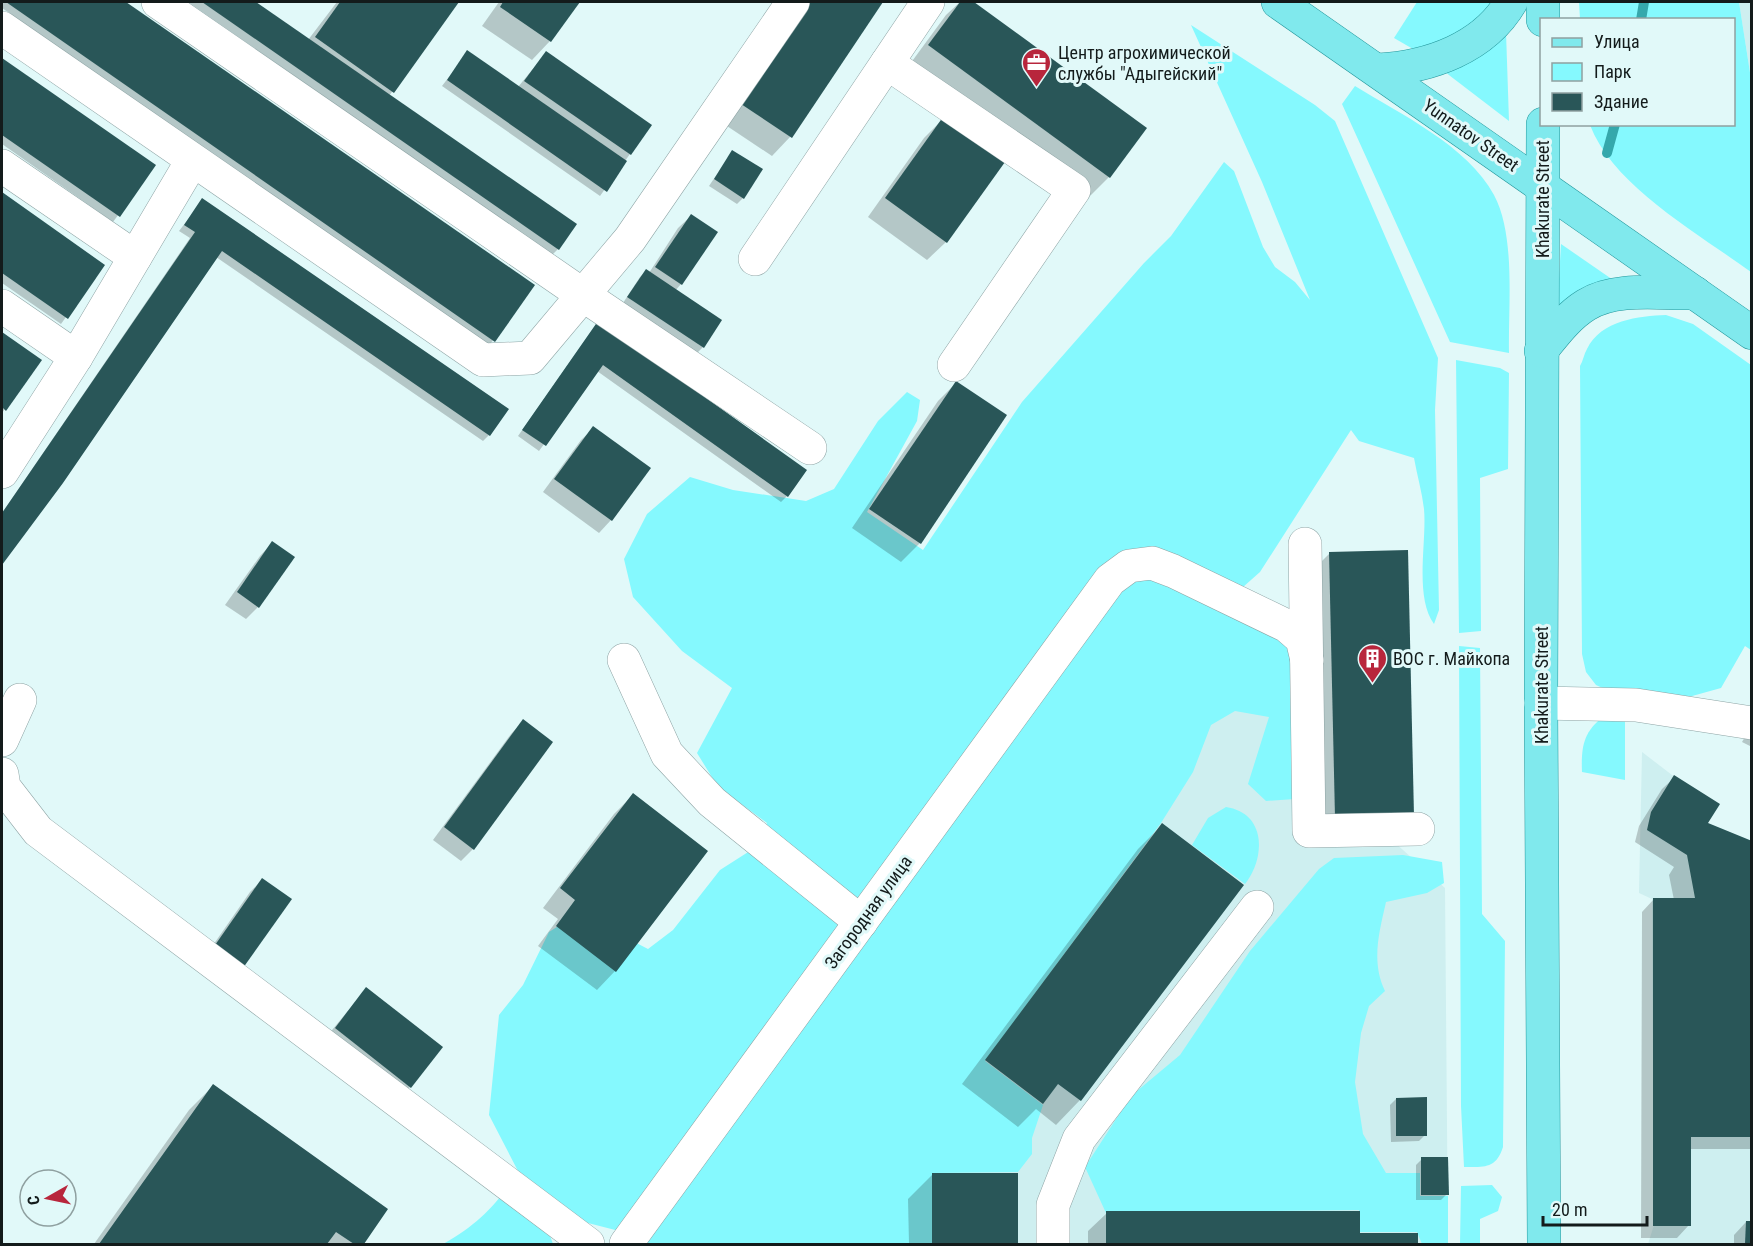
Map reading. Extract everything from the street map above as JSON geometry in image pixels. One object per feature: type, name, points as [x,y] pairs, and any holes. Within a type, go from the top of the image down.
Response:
[{"type":"main road","name":"Yunnatov Street","points":[[1278,2],[1542,184],[1752,333]]},
{"type":"main road","points":[[1378,70],[1410,66],[1462,49],[1482,36],[1501,18],[1511,2]]},
{"type":"main road","points":[[1543,18],[1544,2]]},
{"type":"main road","name":"Khakurate Street","points":[[1543,126],[1541,702],[1544,1245]]},
{"type":"main road","points":[[1541,351],[1571,317],[1587,304],[1622,294],[1695,293]]},
{"type":"street","points":[[158,2],[583,295],[810,448]]},
{"type":"street","points":[[2,28],[483,360],[530,358],[630,239],[793,2]]},
{"type":"street","points":[[755,259],[928,2]]},
{"type":"street","points":[[887,63],[1074,190],[954,366]]},
{"type":"street","points":[[7,452],[76,357],[192,161]]},
{"type":"street","points":[[2,166],[135,257]]},
{"type":"street","points":[[2,306],[76,357]]},
{"type":"street","points":[[1305,544],[1309,831],[1418,829]]},
{"type":"street","name":"Загородная улица","points":[[626,1245],[1110,580],[1129,566],[1152,563],[1173,571],[1287,626],[1302,639],[1307,660]]},
{"type":"street","points":[[624,660],[667,754],[712,802],[861,922]]},
{"type":"street","points":[[2,740],[20,700]]},
{"type":"street","points":[[1541,702],[1636,705],[1752,723]]},
{"type":"street","points":[[2,774],[4,787],[38,831],[588,1245]]},
{"type":"street","points":[[1053,1245],[1053,1205],[1079,1139],[1257,907]]},
{"type":"shaded area","points":[[1739,2],[1751,2],[1751,79]]},
{"type":"shaded area","points":[[1220,605],[1285,639],[1297,841],[1392,840],[1445,888],[1448,1244],[772,1244]]},
{"type":"shaded area","points":[[1642,752],[1672,775],[1720,805],[1707,823],[1751,841],[1751,1244],[1648,1244],[1654,1225],[1652,899],[1639,893]]},
{"type":"green space","points":[[1417,2],[1498,2],[1453,43],[1413,49],[1394,38]]},
{"type":"green space","points":[[1579,2],[1739,2],[1751,79],[1751,272],[1683,225],[1637,188],[1601,147],[1590,126],[1735,126],[1735,18],[1580,18]]},
{"type":"green space","points":[[1191,25],[1315,105],[1335,121],[1438,358],[1435,410],[1439,610],[1434,624],[1424,599],[1424,509],[1414,458],[1359,441],[1351,430],[1260,572],[1216,611],[1234,615],[1287,640],[1294,662],[1295,799],[1266,801],[1248,784],[1269,717],[1235,711],[1211,725],[1193,772],[1161,823],[985,1061],[1043,1105],[1032,1138],[1032,1154],[1018,1172],[932,1173],[933,1244],[635,1244],[623,1232],[553,1214],[545,1222],[553,1244],[443,1244],[467,1229],[485,1213],[519,1173],[489,1115],[499,1015],[523,985],[549,932],[571,918],[621,935],[648,949],[673,930],[720,870],[756,847],[767,823],[718,787],[697,753],[732,688],[682,651],[633,597],[624,559],[647,514],[690,477],[733,490],[806,501],[834,489],[878,421],[907,392],[920,400],[917,421],[867,512],[923,550],[1022,402],[1144,263],[1171,236],[1224,162],[1234,171],[1263,247],[1275,267],[1295,282],[1310,300],[1262,182]]},
{"type":"green space","points":[[1506,32],[1509,121],[1445,72]]},
{"type":"green space","points":[[1355,86],[1450,146],[1468,161],[1494,195],[1501,212],[1508,251],[1509,353],[1450,342],[1342,104]]},
{"type":"green space","points":[[1561,244],[1616,282],[1557,314]]},
{"type":"green space","points":[[1666,315],[1693,324],[1751,365],[1751,650],[1745,646],[1721,688],[1685,698],[1609,691],[1596,685],[1586,672],[1582,654],[1580,366],[1593,339],[1611,326],[1633,319]]},
{"type":"green space","points":[[1456,360],[1500,368],[1509,373],[1508,469],[1480,478],[1481,631],[1459,633]]},
{"type":"green space","points":[[1459,646],[1480,648],[1482,914],[1505,941],[1503,1147],[1493,1163],[1478,1167],[1464,1167],[1461,1106]]},
{"type":"green space","points":[[1603,717],[1625,717],[1625,780],[1582,772],[1582,755],[1587,735]]},
{"type":"green space","points":[[1226,807],[1239,811],[1249,818],[1258,838],[1257,861],[1245,884],[1192,845],[1208,818]]},
{"type":"green space","points":[[1403,855],[1442,862],[1444,883],[1427,893],[1386,902],[1377,958],[1385,991],[1369,1006],[1361,1033],[1355,1082],[1363,1134],[1386,1173],[1420,1173],[1420,1196],[1448,1196],[1448,1244],[1422,1244],[1417,1232],[1360,1232],[1359,1210],[1106,1213],[1085,1167],[1131,1096],[1180,1055],[1250,951],[1319,869],[1334,858]]},
{"type":"green space","points":[[1492,1185],[1502,1197],[1498,1211],[1480,1219],[1480,1244],[1460,1244],[1461,1186]]},
{"type":"building","points":[[6,2],[126,2],[535,285],[495,342]]},
{"type":"building","points":[[202,2],[256,2],[577,224],[559,250]]},
{"type":"building","points":[[340,2],[459,2],[394,93],[315,37]]},
{"type":"building","points":[[503,2],[580,2],[551,42],[500,7]]},
{"type":"building","points":[[802,2],[883,2],[792,138],[735,100]]},
{"type":"building","name":"Центр агрохимической службы \"Адыгейский\"","points":[[960,2],[974,2],[1147,128],[1110,178],[928,45]]},
{"type":"building","points":[[467,50],[627,161],[607,192],[447,80]]},
{"type":"building","points":[[546,51],[652,125],[631,155],[524,81]]},
{"type":"building","points":[[2,58],[156,165],[120,217],[2,135]]},
{"type":"building","points":[[943,117],[1005,162],[947,243],[885,198]]},
{"type":"building","points":[[732,150],[763,169],[744,199],[714,179]]},
{"type":"building","points":[[2,192],[105,265],[68,319],[2,273]]},
{"type":"building","points":[[202,198],[509,409],[490,436],[222,251],[63,483],[2,565],[2,513],[195,232],[184,225]]},
{"type":"building","points":[[691,214],[718,232],[682,285],[655,267]]},
{"type":"building","points":[[646,269],[722,320],[704,348],[627,297]]},
{"type":"building","points":[[598,321],[807,470],[788,497],[603,365],[546,446],[522,430]]},
{"type":"building","points":[[2,332],[42,360],[6,411],[2,407]]},
{"type":"building","points":[[956,381],[1007,415],[921,544],[869,509]]},
{"type":"building","points":[[593,426],[651,468],[612,521],[554,479]]},
{"type":"building","points":[[272,541],[295,557],[259,608],[237,592]]},
{"type":"building","name":"ВОС г. Майкопа","points":[[1408,550],[1414,816],[1335,817],[1329,552]]},
{"type":"building","points":[[523,719],[553,742],[474,850],[444,827]]},
{"type":"building","points":[[1674,775],[1720,804],[1708,823],[1752,841],[1752,1137],[1691,1137],[1691,1226],[1653,1226],[1653,898],[1695,898],[1687,855],[1647,830],[1651,812]]},
{"type":"building","points":[[633,793],[708,851],[616,972],[556,926],[575,900],[560,888]]},
{"type":"building","points":[[1162,823],[1244,885],[1081,1101],[1058,1084],[1043,1104],[985,1060]]},
{"type":"building","points":[[262,878],[292,899],[243,968],[213,948]]},
{"type":"building","points":[[366,987],[443,1047],[411,1088],[335,1028]]},
{"type":"building","points":[[213,1084],[388,1209],[364,1244],[354,1244],[336,1232],[327,1244],[99,1244]]},
{"type":"building","points":[[1427,1097],[1427,1136],[1396,1136],[1396,1098]]},
{"type":"building","points":[[1421,1157],[1448,1157],[1449,1195],[1421,1195]]},
{"type":"building","points":[[932,1173],[1018,1173],[1018,1244],[932,1244]]},
{"type":"building","points":[[1106,1211],[1360,1211],[1360,1233],[1418,1233],[1418,1244],[1106,1244]]},
{"type":"building","points":[[1746,1221],[1752,1221],[1752,1244],[1745,1244]]},
{"type":"waterway","points":[[1641,18],[1644,2]]},
{"type":"waterway","points":[[1607,153],[1614,126]]},
{"type":"place","name":"Центр агрохимической службы \"Адыгейский\"","points":[[1037,88]]},
{"type":"place","name":"ВОС г. Майкопа","points":[[1372,684]]}]
